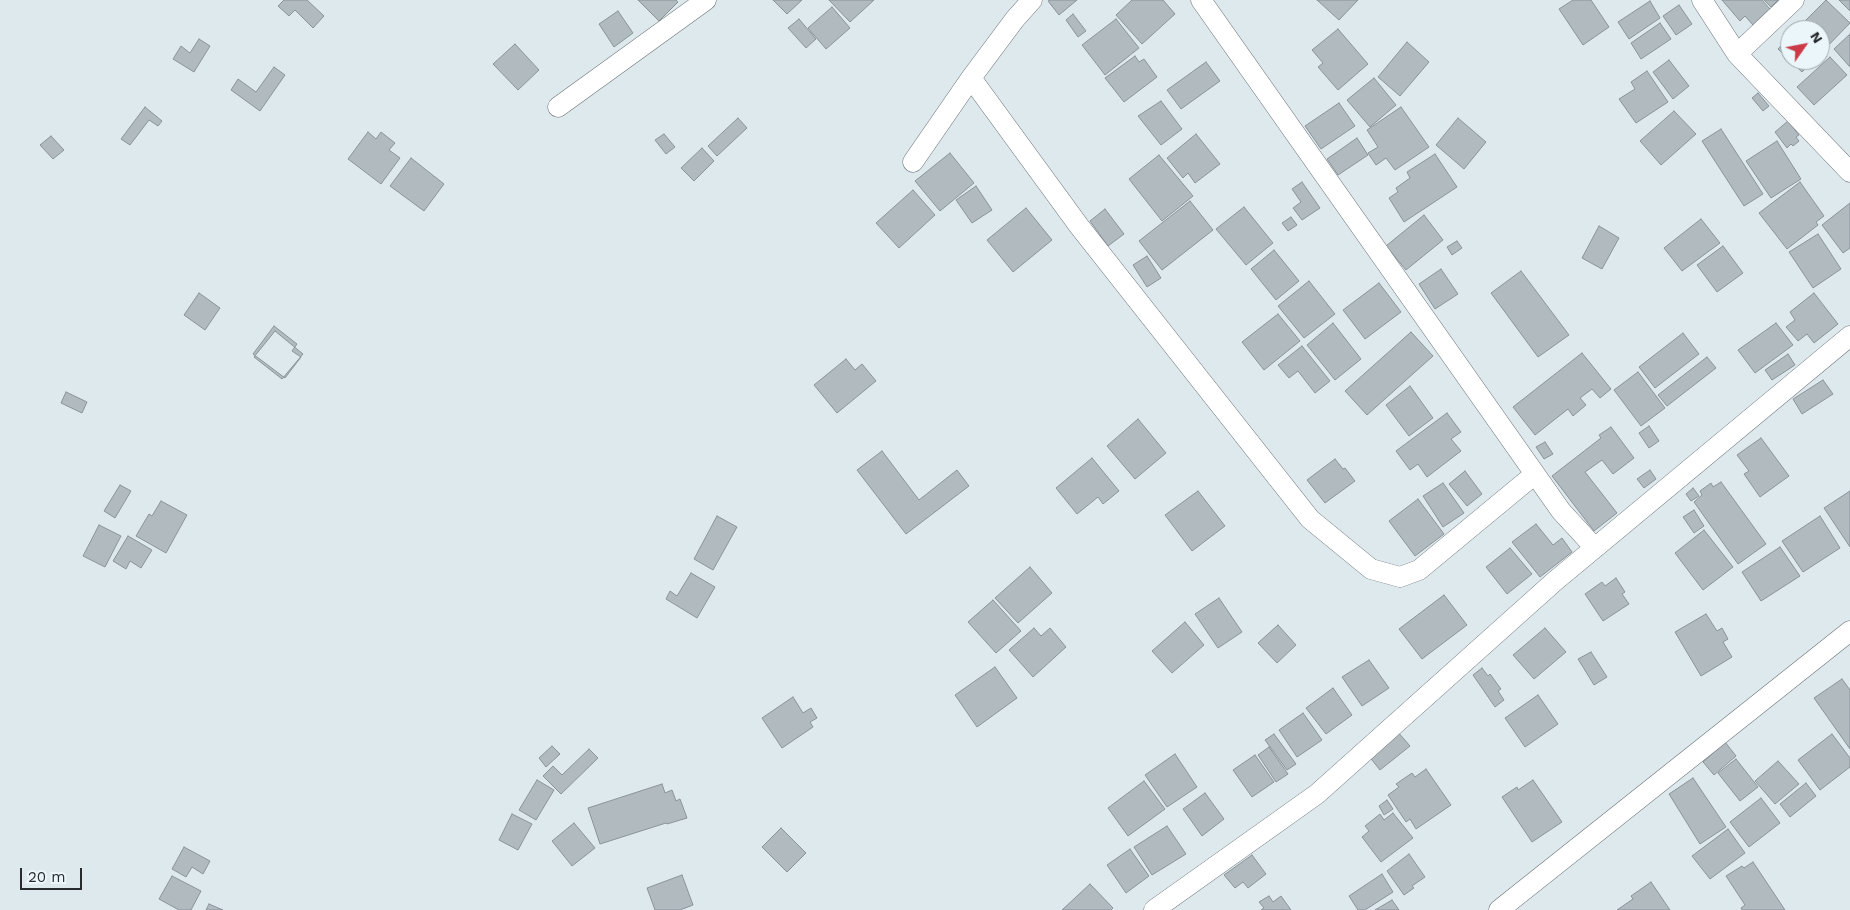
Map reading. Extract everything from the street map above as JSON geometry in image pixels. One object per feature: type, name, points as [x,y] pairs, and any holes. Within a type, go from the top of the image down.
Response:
[{"type":"street","points":[[558,108],[706,0]]},
{"type":"street","points":[[913,162],[971,78],[1015,19],[1032,0]]},
{"type":"street","points":[[1201,0],[1535,474],[1562,510],[1595,548]]},
{"type":"street","points":[[1702,0],[1736,54],[1850,172]]},
{"type":"street","points":[[1736,54],[1794,0]]},
{"type":"street","points":[[971,78],[1079,226],[1310,519],[1371,568],[1400,577],[1419,570],[1535,474]]},
{"type":"street","points":[[1154,910],[1317,794],[1556,581],[1850,336]]},
{"type":"street","points":[[1499,910],[1850,631]]},
{"type":"building","points":[[284,0],[307,0],[324,16],[313,28],[295,10],[289,16],[278,6]]},
{"type":"building","points":[[638,0],[676,0],[678,2],[659,21]]},
{"type":"building","points":[[773,0],[802,0],[787,14]]},
{"type":"building","points":[[829,0],[874,0],[850,22]]},
{"type":"building","points":[[1077,0],[1059,15],[1048,1]]},
{"type":"building","points":[[1132,0],[1163,0],[1175,14],[1142,44],[1116,15]]},
{"type":"building","points":[[1317,0],[1358,0],[1339,20]]},
{"type":"building","points":[[1573,0],[1591,0],[1609,27],[1583,45],[1559,9]]},
{"type":"building","points":[[1722,0],[1762,0],[1770,9],[1753,25],[1745,16],[1740,21]]},
{"type":"building","points":[[1764,0],[1778,0],[1771,7]]},
{"type":"building","points":[[1826,0],[1850,23],[1830,44],[1830,20],[1806,20]]},
{"type":"building","points":[[1839,0],[1850,0],[1850,11]]},
{"type":"building","points":[[1650,1],[1660,18],[1629,39],[1618,22]]},
{"type":"building","points":[[1679,5],[1692,24],[1676,35],[1663,16]]},
{"type":"building","points":[[832,7],[850,28],[826,49],[808,28]]},
{"type":"building","points":[[618,11],[633,33],[614,47],[599,24]]},
{"type":"building","points":[[1073,14],[1086,31],[1078,37],[1066,20]]},
{"type":"building","points":[[799,19],[816,39],[806,48],[788,28]]},
{"type":"building","points":[[1116,19],[1139,48],[1105,75],[1082,45]]},
{"type":"building","points":[[1660,23],[1671,39],[1641,59],[1631,43]]},
{"type":"building","points":[[1338,29],[1368,64],[1338,90],[1318,67],[1323,63],[1312,50]]},
{"type":"building","points":[[1850,34],[1850,67],[1834,49]]},
{"type":"building","points":[[199,39],[210,46],[194,72],[173,59],[181,46],[190,53]]},
{"type":"building","points":[[1407,42],[1429,62],[1400,96],[1378,77]]},
{"type":"building","points":[[515,44],[539,70],[518,90],[493,64]]},
{"type":"building","points":[[1135,56],[1139,62],[1144,59],[1157,77],[1124,102],[1105,78]]},
{"type":"building","points":[[1830,57],[1847,75],[1814,105],[1797,87],[1816,70],[1830,70]]},
{"type":"building","points":[[1669,60],[1689,86],[1673,99],[1653,72]]},
{"type":"building","points":[[1206,62],[1220,81],[1181,109],[1167,90]]},
{"type":"building","points":[[274,67],[285,75],[260,111],[231,90],[238,79],[256,92]]},
{"type":"building","points":[[1647,71],[1668,102],[1636,123],[1619,99],[1635,89],[1631,82]]},
{"type":"building","points":[[1374,78],[1396,105],[1370,127],[1347,100]]},
{"type":"building","points":[[1758,93],[1769,106],[1763,111],[1752,98]]},
{"type":"building","points":[[1161,101],[1182,129],[1161,145],[1138,116]]},
{"type":"building","points":[[1339,103],[1355,126],[1321,149],[1305,126]]},
{"type":"building","points":[[145,107],[162,121],[158,126],[149,120],[130,145],[121,139]]},
{"type":"building","points":[[1401,107],[1429,147],[1395,170],[1386,158],[1376,165],[1368,153],[1378,147],[1367,130]]},
{"type":"building","points":[[1674,111],[1696,134],[1661,165],[1640,141]]},
{"type":"building","points":[[738,118],[747,128],[717,156],[708,146]]},
{"type":"building","points":[[1458,118],[1486,142],[1464,169],[1436,145]]},
{"type":"building","points":[[1788,121],[1799,135],[1796,137],[1799,141],[1787,148],[1775,132]]},
{"type":"building","points":[[1721,129],[1763,194],[1744,206],[1702,141]]},
{"type":"building","points":[[368,132],[376,139],[381,132],[395,143],[389,150],[400,158],[381,184],[348,159]]},
{"type":"building","points":[[664,134],[675,147],[666,154],[655,140]]},
{"type":"building","points":[[1196,134],[1220,164],[1195,183],[1188,173],[1183,178],[1167,158]]},
{"type":"building","points":[[51,136],[64,150],[53,159],[40,145]]},
{"type":"building","points":[[1357,138],[1368,155],[1338,175],[1327,159]]},
{"type":"building","points":[[1777,141],[1801,179],[1771,198],[1746,161]]},
{"type":"building","points":[[702,148],[714,161],[694,181],[681,168]]},
{"type":"building","points":[[950,153],[974,183],[940,211],[915,181]]},
{"type":"building","points":[[1435,154],[1457,187],[1404,222],[1389,198],[1398,192],[1396,188],[1410,178],[1407,172]]},
{"type":"building","points":[[1159,155],[1193,196],[1162,221],[1129,179]]},
{"type":"building","points":[[411,158],[444,184],[424,211],[390,186]]},
{"type":"building","points":[[1302,182],[1320,208],[1302,220],[1293,208],[1301,202],[1292,189]]},
{"type":"building","points":[[1800,182],[1824,216],[1816,222],[1818,225],[1787,249],[1759,213]]},
{"type":"building","points":[[976,186],[992,210],[972,223],[956,200]]},
{"type":"building","points":[[913,190],[935,215],[899,248],[876,223]]},
{"type":"building","points":[[1190,201],[1213,230],[1162,270],[1139,241]]},
{"type":"building","points":[[1850,203],[1850,248],[1843,253],[1822,225]]},
{"type":"building","points":[[1244,207],[1273,243],[1246,265],[1216,229]]},
{"type":"building","points":[[1026,208],[1052,240],[1013,272],[987,240]]},
{"type":"building","points":[[1105,209],[1124,234],[1108,246],[1090,221]]},
{"type":"building","points":[[1424,215],[1443,240],[1406,270],[1386,246]]},
{"type":"building","points":[[1291,217],[1297,225],[1288,231],[1282,223]]},
{"type":"building","points":[[1701,219],[1720,243],[1682,271],[1664,248]]},
{"type":"building","points":[[1599,226],[1619,238],[1602,269],[1582,258]]},
{"type":"building","points":[[1818,234],[1841,269],[1813,288],[1789,252]]},
{"type":"building","points":[[1457,241],[1462,248],[1452,255],[1447,247]]},
{"type":"building","points":[[1723,246],[1743,273],[1717,292],[1697,265]]},
{"type":"building","points":[[1274,250],[1299,281],[1276,300],[1251,269]]},
{"type":"building","points":[[1147,256],[1161,278],[1147,287],[1133,265]]},
{"type":"building","points":[[1441,269],[1458,294],[1435,309],[1419,284]]},
{"type":"building","points":[[1521,271],[1569,335],[1538,357],[1491,293]]},
{"type":"building","points":[[1309,281],[1335,314],[1304,338],[1278,306]]},
{"type":"building","points":[[1379,283],[1401,312],[1365,339],[1343,310]]},
{"type":"building","points":[[199,293],[220,308],[205,330],[184,315]]},
{"type":"building","points":[[1814,293],[1838,324],[1814,343],[1807,334],[1798,341],[1786,327],[1795,320],[1790,312]]},
{"type":"building","points":[[1278,314],[1300,341],[1264,370],[1242,342]]},
{"type":"building","points":[[1333,323],[1361,359],[1335,380],[1307,345]]},
{"type":"building","points":[[1776,323],[1793,345],[1755,373],[1738,350]]},
{"type":"building","points":[[274,326],[297,344],[292,351],[301,357],[285,378],[253,354]]},
{"type":"building","points":[[275,331],[303,354],[282,379],[254,357]]},
{"type":"building","points":[[1411,332],[1433,356],[1367,415],[1345,391]]},
{"type":"building","points":[[1683,333],[1699,354],[1655,388],[1639,367]]},
{"type":"building","points":[[1302,346],[1330,381],[1315,393],[1298,371],[1289,378],[1278,365]]},
{"type":"building","points":[[1582,353],[1611,389],[1600,398],[1592,389],[1580,398],[1586,405],[1573,416],[1568,409],[1535,435],[1513,407]]},
{"type":"building","points":[[1788,354],[1795,365],[1772,380],[1765,370]]},
{"type":"building","points":[[1707,357],[1716,368],[1667,406],[1658,395]]},
{"type":"building","points":[[846,359],[855,370],[862,364],[876,381],[837,413],[814,385]]},
{"type":"building","points":[[1638,372],[1665,408],[1641,426],[1614,390]]},
{"type":"building","points":[[1823,380],[1833,394],[1802,414],[1793,399]]},
{"type":"building","points":[[1410,386],[1433,418],[1409,436],[1386,405]]},
{"type":"building","points":[[66,392],[87,402],[82,413],[61,403]]},
{"type":"building","points":[[1447,413],[1461,432],[1451,439],[1461,451],[1427,477],[1418,464],[1410,470],[1396,451]]},
{"type":"building","points":[[1138,419],[1166,453],[1135,479],[1107,446]]},
{"type":"building","points":[[1649,426],[1659,441],[1649,448],[1639,433]]},
{"type":"building","points":[[1611,427],[1634,458],[1613,474],[1602,460],[1585,472],[1617,513],[1594,531],[1552,476],[1601,438],[1599,435]]},
{"type":"building","points":[[1761,438],[1789,476],[1760,497],[1744,474],[1749,471],[1737,455]]},
{"type":"building","points":[[1545,442],[1553,454],[1544,459],[1536,447]]},
{"type":"building","points":[[882,451],[919,500],[957,470],[969,486],[906,534],[857,470]]},
{"type":"building","points":[[1092,458],[1119,491],[1103,504],[1098,497],[1077,514],[1056,488]]},
{"type":"building","points":[[1335,459],[1355,481],[1325,503],[1307,480]]},
{"type":"building","points":[[1650,470],[1656,479],[1644,488],[1637,479]]},
{"type":"building","points":[[1465,471],[1482,494],[1467,506],[1449,484]]},
{"type":"building","points":[[1721,482],[1766,544],[1738,564],[1694,502],[1702,495],[1700,491],[1711,483],[1713,487]]},
{"type":"building","points":[[1443,483],[1464,513],[1443,527],[1423,496]]},
{"type":"building","points":[[120,485],[131,491],[115,518],[104,511]]},
{"type":"building","points":[[1693,488],[1699,496],[1691,501],[1686,494]]},
{"type":"building","points":[[1198,491],[1225,526],[1192,551],[1165,515]]},
{"type":"building","points":[[1850,491],[1850,547],[1824,508]]},
{"type":"building","points":[[1418,499],[1444,534],[1415,556],[1389,521]]},
{"type":"building","points":[[161,501],[187,515],[166,553],[136,536],[149,514],[152,516]]},
{"type":"building","points":[[1694,510],[1704,526],[1694,533],[1683,517]]},
{"type":"building","points":[[717,516],[737,527],[713,570],[694,559]]},
{"type":"building","points":[[1820,516],[1840,548],[1803,572],[1782,541]]},
{"type":"building","points":[[1536,524],[1553,545],[1562,538],[1572,552],[1540,577],[1512,542]]},
{"type":"building","points":[[99,525],[121,536],[105,567],[83,556]]},
{"type":"building","points":[[1704,530],[1733,567],[1703,590],[1675,553]]},
{"type":"building","points":[[128,536],[152,550],[141,568],[130,561],[126,569],[113,561]]},
{"type":"building","points":[[1780,547],[1800,576],[1761,601],[1742,572]]},
{"type":"building","points":[[1510,548],[1532,574],[1507,594],[1486,567]]},
{"type":"building","points":[[1030,567],[1052,593],[1018,623],[995,598]]},
{"type":"building","points":[[691,573],[715,587],[697,618],[666,599],[670,591],[677,596]]},
{"type":"building","points":[[1616,578],[1625,592],[1622,594],[1629,604],[1603,621],[1585,594],[1602,582],[1605,586]]},
{"type":"building","points":[[1444,595],[1467,625],[1422,659],[1399,629]]},
{"type":"building","points":[[1219,598],[1242,632],[1218,648],[1195,614]]},
{"type":"building","points":[[993,600],[1021,631],[996,653],[968,622]]},
{"type":"building","points":[[1706,614],[1717,631],[1722,628],[1728,639],[1723,642],[1732,657],[1701,676],[1675,632]]},
{"type":"building","points":[[1185,622],[1204,645],[1172,673],[1152,651]]},
{"type":"building","points":[[1278,625],[1296,645],[1277,663],[1258,643]]},
{"type":"building","points":[[1034,628],[1041,636],[1050,628],[1066,647],[1033,677],[1009,650]]},
{"type":"building","points":[[1545,628],[1566,652],[1534,679],[1513,655]]},
{"type":"building","points":[[1591,652],[1607,677],[1594,685],[1578,659]]},
{"type":"building","points":[[1369,660],[1389,688],[1362,706],[1342,677]]},
{"type":"building","points":[[995,667],[1017,698],[977,727],[955,695]]},
{"type":"building","points":[[1482,668],[1488,676],[1490,674],[1501,689],[1498,691],[1504,700],[1495,707],[1473,675]]},
{"type":"building","points":[[1842,679],[1850,690],[1850,749],[1814,698]]},
{"type":"building","points":[[1333,688],[1352,715],[1326,734],[1306,708]]},
{"type":"building","points":[[1538,695],[1558,724],[1525,747],[1505,718]]},
{"type":"building","points":[[793,697],[803,713],[811,708],[817,718],[810,722],[813,727],[782,748],[762,718]]},
{"type":"building","points":[[1303,713],[1322,740],[1297,757],[1279,730]]},
{"type":"building","points":[[1397,731],[1410,746],[1380,770],[1368,755]]},
{"type":"building","points":[[1274,734],[1296,764],[1287,770],[1265,740]]},
{"type":"building","points":[[1832,734],[1850,758],[1850,767],[1820,790],[1798,760]]},
{"type":"building","points":[[1725,742],[1736,756],[1714,775],[1703,762]]},
{"type":"building","points":[[552,746],[560,754],[546,767],[539,758]]},
{"type":"building","points":[[1269,747],[1288,774],[1276,782],[1258,755]]},
{"type":"building","points":[[589,749],[598,758],[561,794],[543,776],[553,766],[562,775]]},
{"type":"building","points":[[1175,754],[1197,787],[1167,807],[1145,775]]},
{"type":"building","points":[[1255,755],[1274,782],[1252,797],[1233,770]]},
{"type":"building","points":[[1736,759],[1758,787],[1740,801],[1718,773]]},
{"type":"building","points":[[1778,761],[1799,784],[1775,804],[1755,781]]},
{"type":"building","points":[[1426,769],[1451,805],[1416,829],[1410,819],[1406,822],[1388,795],[1399,787],[1396,784],[1412,773],[1415,777]]},
{"type":"building","points":[[1693,778],[1726,827],[1700,844],[1669,794]]},
{"type":"building","points":[[537,780],[554,790],[536,820],[519,810]]},
{"type":"building","points":[[1533,780],[1562,822],[1532,842],[1502,797],[1517,787],[1518,790]]},
{"type":"building","points":[[1144,781],[1165,809],[1128,836],[1108,808]]},
{"type":"building","points":[[1806,783],[1816,796],[1790,817],[1780,804]]},
{"type":"building","points":[[662,784],[665,793],[672,790],[676,801],[680,799],[687,818],[600,844],[588,808]]},
{"type":"building","points":[[1205,793],[1224,819],[1202,836],[1183,809]]},
{"type":"building","points":[[1761,798],[1780,823],[1749,847],[1730,822]]},
{"type":"building","points":[[1387,800],[1393,809],[1384,815],[1379,806]]},
{"type":"building","points":[[1393,813],[1413,838],[1381,862],[1362,837],[1369,831],[1365,826],[1380,814],[1384,820]]},
{"type":"building","points":[[512,814],[532,824],[518,850],[499,840]]},
{"type":"building","points":[[574,823],[595,848],[572,866],[552,841]]},
{"type":"building","points":[[1167,826],[1186,854],[1152,875],[1134,847]]},
{"type":"building","points":[[781,828],[806,853],[787,872],[762,847]]},
{"type":"building","points":[[1728,829],[1745,853],[1710,879],[1692,856]]},
{"type":"building","points":[[184,847],[210,861],[203,874],[192,867],[186,877],[172,869]]},
{"type":"building","points":[[1130,849],[1149,876],[1126,893],[1107,865]]},
{"type":"building","points":[[1409,854],[1425,877],[1412,886],[1414,888],[1404,895],[1387,871]]},
{"type":"building","points":[[1252,855],[1266,874],[1248,888],[1243,882],[1235,888],[1224,875]]},
{"type":"building","points":[[1753,862],[1785,910],[1742,910],[1741,908],[1745,905],[1726,876],[1742,866],[1744,868]]},
{"type":"building","points":[[1382,874],[1393,892],[1365,910],[1358,910],[1349,896]]},
{"type":"building","points":[[682,875],[693,905],[680,910],[655,910],[647,888]]},
{"type":"building","points":[[172,876],[201,891],[191,910],[179,910],[159,899]]},
{"type":"building","points":[[1651,882],[1670,910],[1617,910],[1633,899],[1631,896]]},
{"type":"building","points":[[1090,884],[1113,908],[1111,910],[1062,910]]},
{"type":"building","points":[[1269,896],[1273,902],[1281,896],[1291,910],[1261,910],[1264,908],[1259,902]]},
{"type":"building","points":[[1392,900],[1399,910],[1375,910]]},
{"type":"building","points":[[209,904],[223,910],[206,910]]}]
